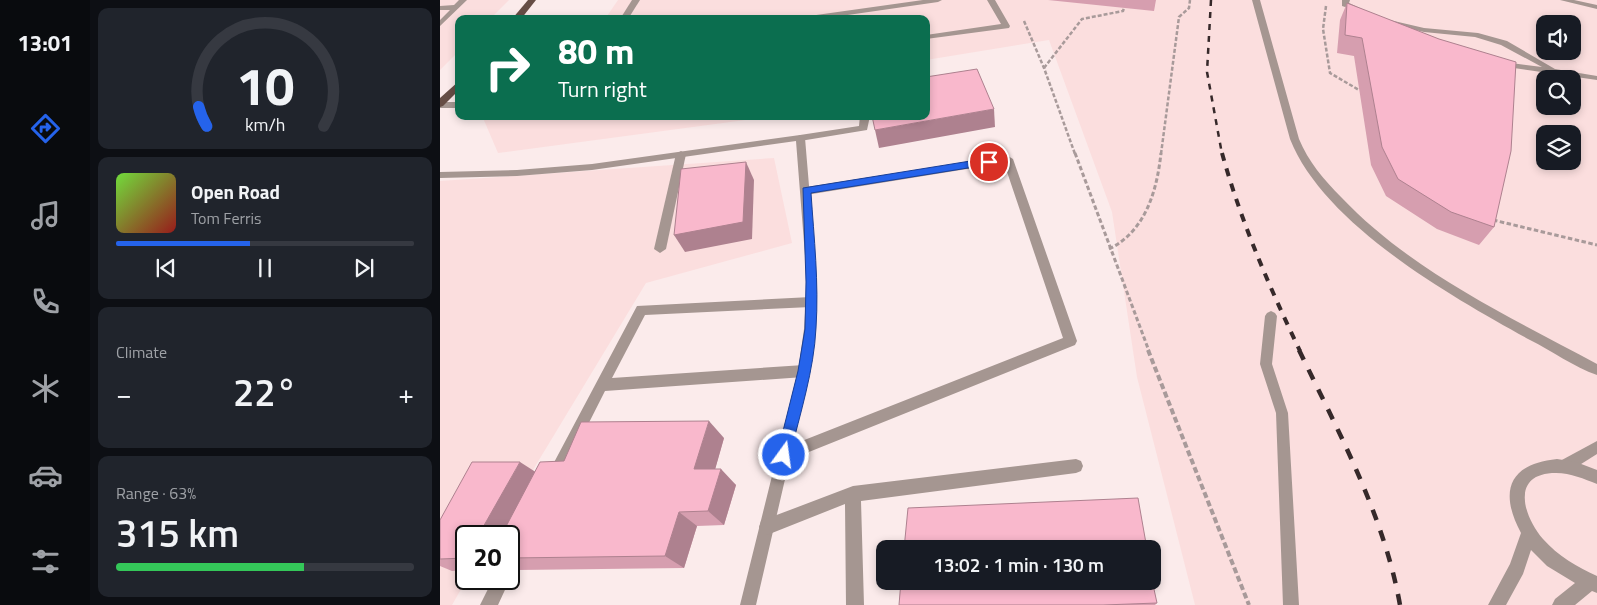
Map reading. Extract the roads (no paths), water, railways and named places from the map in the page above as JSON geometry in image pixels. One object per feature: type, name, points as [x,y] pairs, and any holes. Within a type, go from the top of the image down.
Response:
[{"type":"main road","points":[[519,15],[532,0]]},
{"type":"main road","points":[[440,105],[455,88]]},
{"type":"street","points":[[800,138],[864,128],[865,120]]},
{"type":"street","points":[[660,250],[681,154]]},
{"type":"street","points":[[784,455],[1070,341],[1008,159],[806,191]]},
{"type":"street","points":[[548,488],[641,310],[812,302]]},
{"type":"street","points":[[601,384],[804,371]]},
{"type":"street","points":[[1593,583],[1572,574],[1550,558],[1529,533],[1521,518],[1516,499],[1519,483],[1528,471],[1544,465],[1565,466],[1597,477]]},
{"type":"street","points":[[767,527],[853,494],[1076,466]]},
{"type":"street","points":[[853,494],[855,605]]},
{"type":"street","points":[[1497,605],[1517,568],[1529,533]]},
{"type":"street","points":[[1561,605],[1593,583]]},
{"type":"street","points":[[489,605],[496,590]]},
{"type":"lane","points":[[440,24],[463,0]]},
{"type":"lane","points":[[627,15],[636,0]]},
{"type":"lane","points":[[837,15],[897,8],[938,0]]},
{"type":"lane","points":[[930,36],[1006,26],[991,0]]},
{"type":"lane","points":[[1256,0],[1274,73],[1298,148],[1334,199],[1415,264],[1468,299],[1597,370]]},
{"type":"lane","points":[[1346,0],[1345,4],[1370,15]]},
{"type":"lane","points":[[1564,0],[1597,7]]},
{"type":"lane","points":[[440,8],[456,8]]},
{"type":"lane","points":[[1378,18],[1424,30],[1475,35],[1504,44],[1551,70]]},
{"type":"lane","points":[[1424,30],[1438,41]]},
{"type":"lane","points":[[1497,62],[1514,67],[1551,70]]},
{"type":"lane","points":[[1581,75],[1597,78]]},
{"type":"lane","points":[[440,105],[455,105]]},
{"type":"lane","points":[[440,175],[536,172],[800,138],[806,191],[812,302],[810,329],[804,371],[748,605]]},
{"type":"lane","points":[[1271,316],[1266,364],[1282,413],[1291,605]]},
{"type":"lane","points":[[1565,466],[1597,447]]},
{"type":"railway","points":[[1211,0],[1207,72],[1222,154]]},
{"type":"railway","points":[[1222,153],[1256,253],[1300,351]]},
{"type":"railway","points":[[1299,350],[1344,443],[1371,506],[1393,572],[1400,605]]}]
